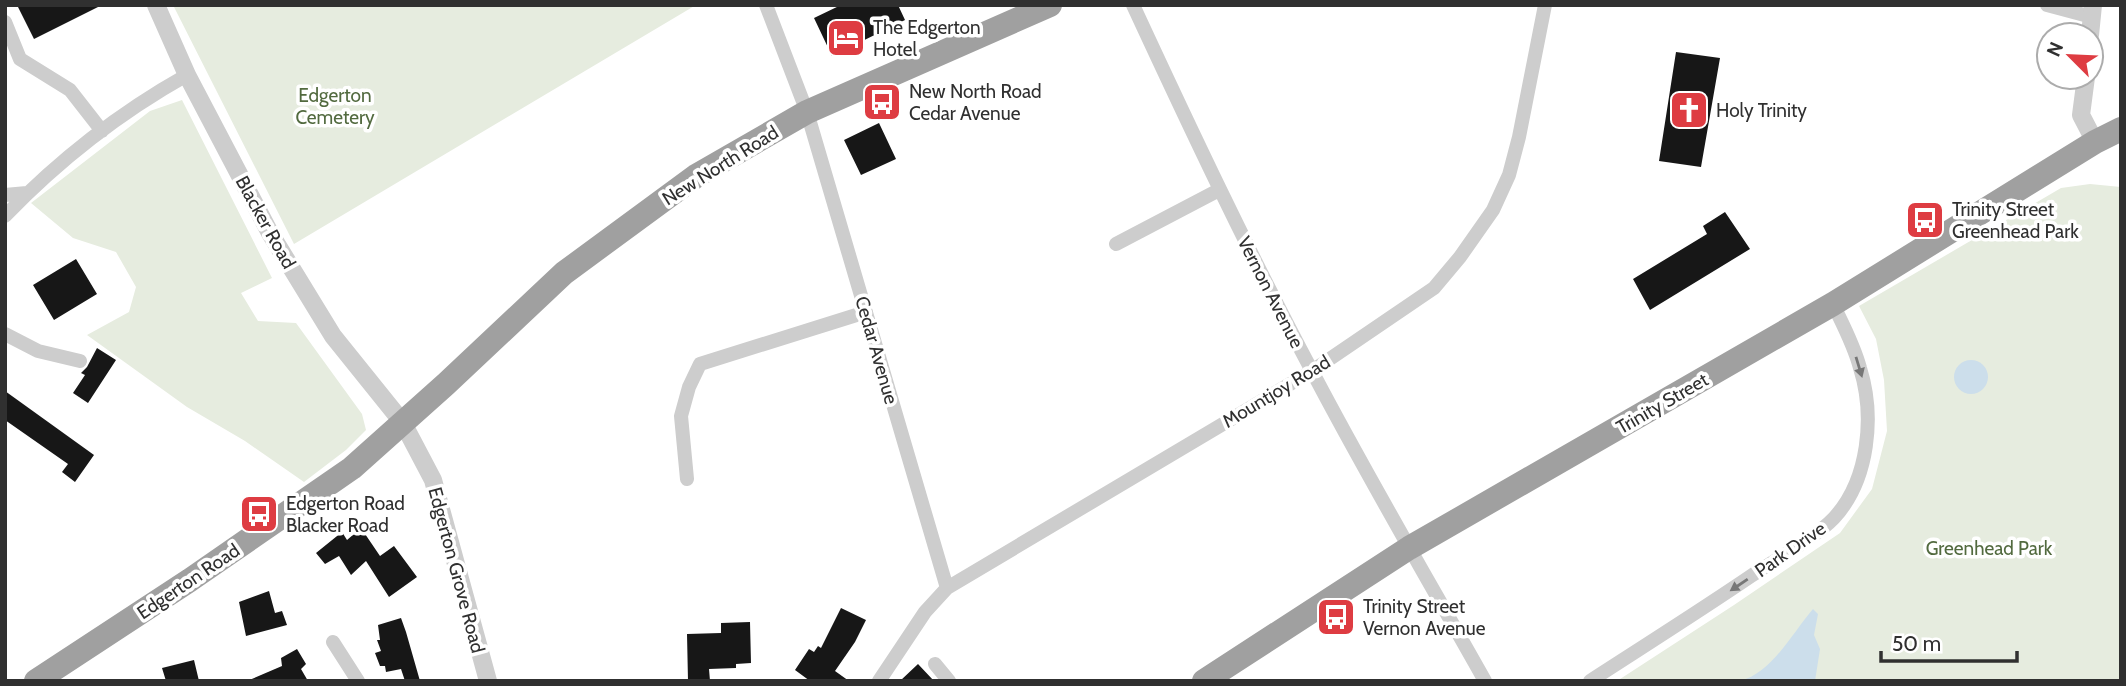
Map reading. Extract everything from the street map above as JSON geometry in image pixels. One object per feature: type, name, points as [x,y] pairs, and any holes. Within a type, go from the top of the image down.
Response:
[{"type":"highway","name":"New North Road","points":[[402,423],[564,273],[696,176],[807,112],[1050,5]]},
{"type":"highway","name":"Trinity Street","points":[[1204,681],[1409,548],[1833,304],[2095,142],[2121,129]]},
{"type":"highway","name":"Edgerton Road","points":[[36,681],[298,506],[361,460],[402,423]]},
{"type":"street","name":"Blacker Road","points":[[156,5],[187,75],[286,260],[333,335],[402,423]]},
{"type":"street","name":"Cedar Avenue","points":[[766,5],[807,112],[947,588]]},
{"type":"street","name":"Vernon Avenue","points":[[1133,5],[1219,190],[1312,371],[1485,681]]},
{"type":"street","name":"Mountjoy Road","points":[[879,681],[925,612],[947,588],[1312,371],[1434,288],[1493,210],[1509,175],[1545,5]]},
{"type":"street","points":[[2047,5],[2093,11]]},
{"type":"street","points":[[5,22],[20,59],[69,90],[102,131]]},
{"type":"street","points":[[5,216],[27,193],[102,131],[149,96],[187,75]]},
{"type":"street","points":[[2084,91],[2081,115],[2095,142]]},
{"type":"street","points":[[1116,244],[1219,190]]},
{"type":"street","points":[[5,195],[27,193]]},
{"type":"street","name":"Park Drive","points":[[1590,681],[1813,534],[1833,518],[1859,481],[1867,444],[1865,387],[1852,344],[1833,304]]},
{"type":"street","points":[[687,479],[681,416],[689,387],[700,364],[866,312]]},
{"type":"street","points":[[5,334],[38,351],[80,362]]},
{"type":"street","name":"Edgerton Grove Road","points":[[402,423],[433,480],[488,681]]},
{"type":"street","points":[[333,642],[358,681]]},
{"type":"street","points":[[935,664],[949,681]]},
{"type":"green space","name":"Edgerton Cemetery","points":[[173,5],[696,5],[294,244]]},
{"type":"green space","points":[[182,100],[272,278],[241,293],[258,321],[296,323],[362,414],[366,430],[346,450],[304,482],[245,441],[187,407],[87,335],[129,312],[136,287],[116,252],[73,238],[31,203],[150,111]]},
{"type":"green space","name":"Greenhead Park","points":[[2090,184],[2121,187],[2121,681],[1617,681],[1840,533],[1872,489],[1887,431],[1884,380],[1876,339],[1859,306],[2061,188]]},
{"type":"water","points":[[1971,360],[1983,365],[1988,377],[1983,389],[1971,394],[1959,389],[1954,377],[1959,365]]},
{"type":"water","points":[[1813,609],[1818,614],[1814,635],[1820,649],[1815,681],[1740,681],[1752,677],[1772,661]]},
{"type":"building","points":[[17,5],[102,5],[34,39]]},
{"type":"building","name":"The Edgerton Hotel","points":[[841,5],[898,5],[905,20],[832,56],[814,18]]},
{"type":"building","name":"Holy Trinity","points":[[1676,52],[1720,58],[1701,167],[1659,161]]},
{"type":"building","points":[[879,123],[896,159],[861,175],[844,140]]},
{"type":"building","points":[[1725,212],[1750,249],[1650,310],[1633,279],[1707,234],[1703,226]]},
{"type":"building","points":[[76,259],[97,294],[54,320],[33,285]]},
{"type":"building","points":[[97,348],[116,360],[88,403],[73,393],[85,375],[81,373]]},
{"type":"building","points":[[5,391],[94,455],[75,482],[62,472],[68,464],[5,420]]},
{"type":"building","points":[[361,528],[380,556],[394,546],[417,577],[389,597],[366,561],[351,575],[339,556],[325,564],[316,553],[342,532],[347,540]]},
{"type":"building","points":[[269,591],[275,613],[282,611],[287,625],[246,636],[239,602]]},
{"type":"building","points":[[841,608],[866,620],[835,671],[849,681],[810,681],[795,670],[809,649],[814,652],[818,646],[821,648]]},
{"type":"building","points":[[401,618],[420,681],[405,681],[401,669],[386,672],[385,666],[380,666],[375,653],[381,651],[377,640],[380,640],[378,625]]},
{"type":"building","points":[[750,622],[751,663],[736,664],[736,668],[709,669],[710,681],[688,681],[687,634],[721,633],[721,623]]},
{"type":"building","points":[[297,649],[306,664],[301,669],[308,681],[247,681],[282,666],[281,658]]},
{"type":"building","points":[[194,660],[199,681],[166,681],[162,668]]},
{"type":"building","points":[[918,664],[934,681],[900,681]]},
{"type":"place","name":"The Edgerton Hotel","points":[[846,38]]},
{"type":"place","name":"New North Road Cedar Avenue","points":[[882,102]]},
{"type":"place","name":"Holy Trinity","points":[[1689,110]]},
{"type":"place","name":"Trinity Street Greenhead Park","points":[[1925,220]]},
{"type":"place","name":"Edgerton Road Blacker Road","points":[[259,514]]},
{"type":"place","name":"Trinity Street Vernon Avenue","points":[[1336,617]]}]
